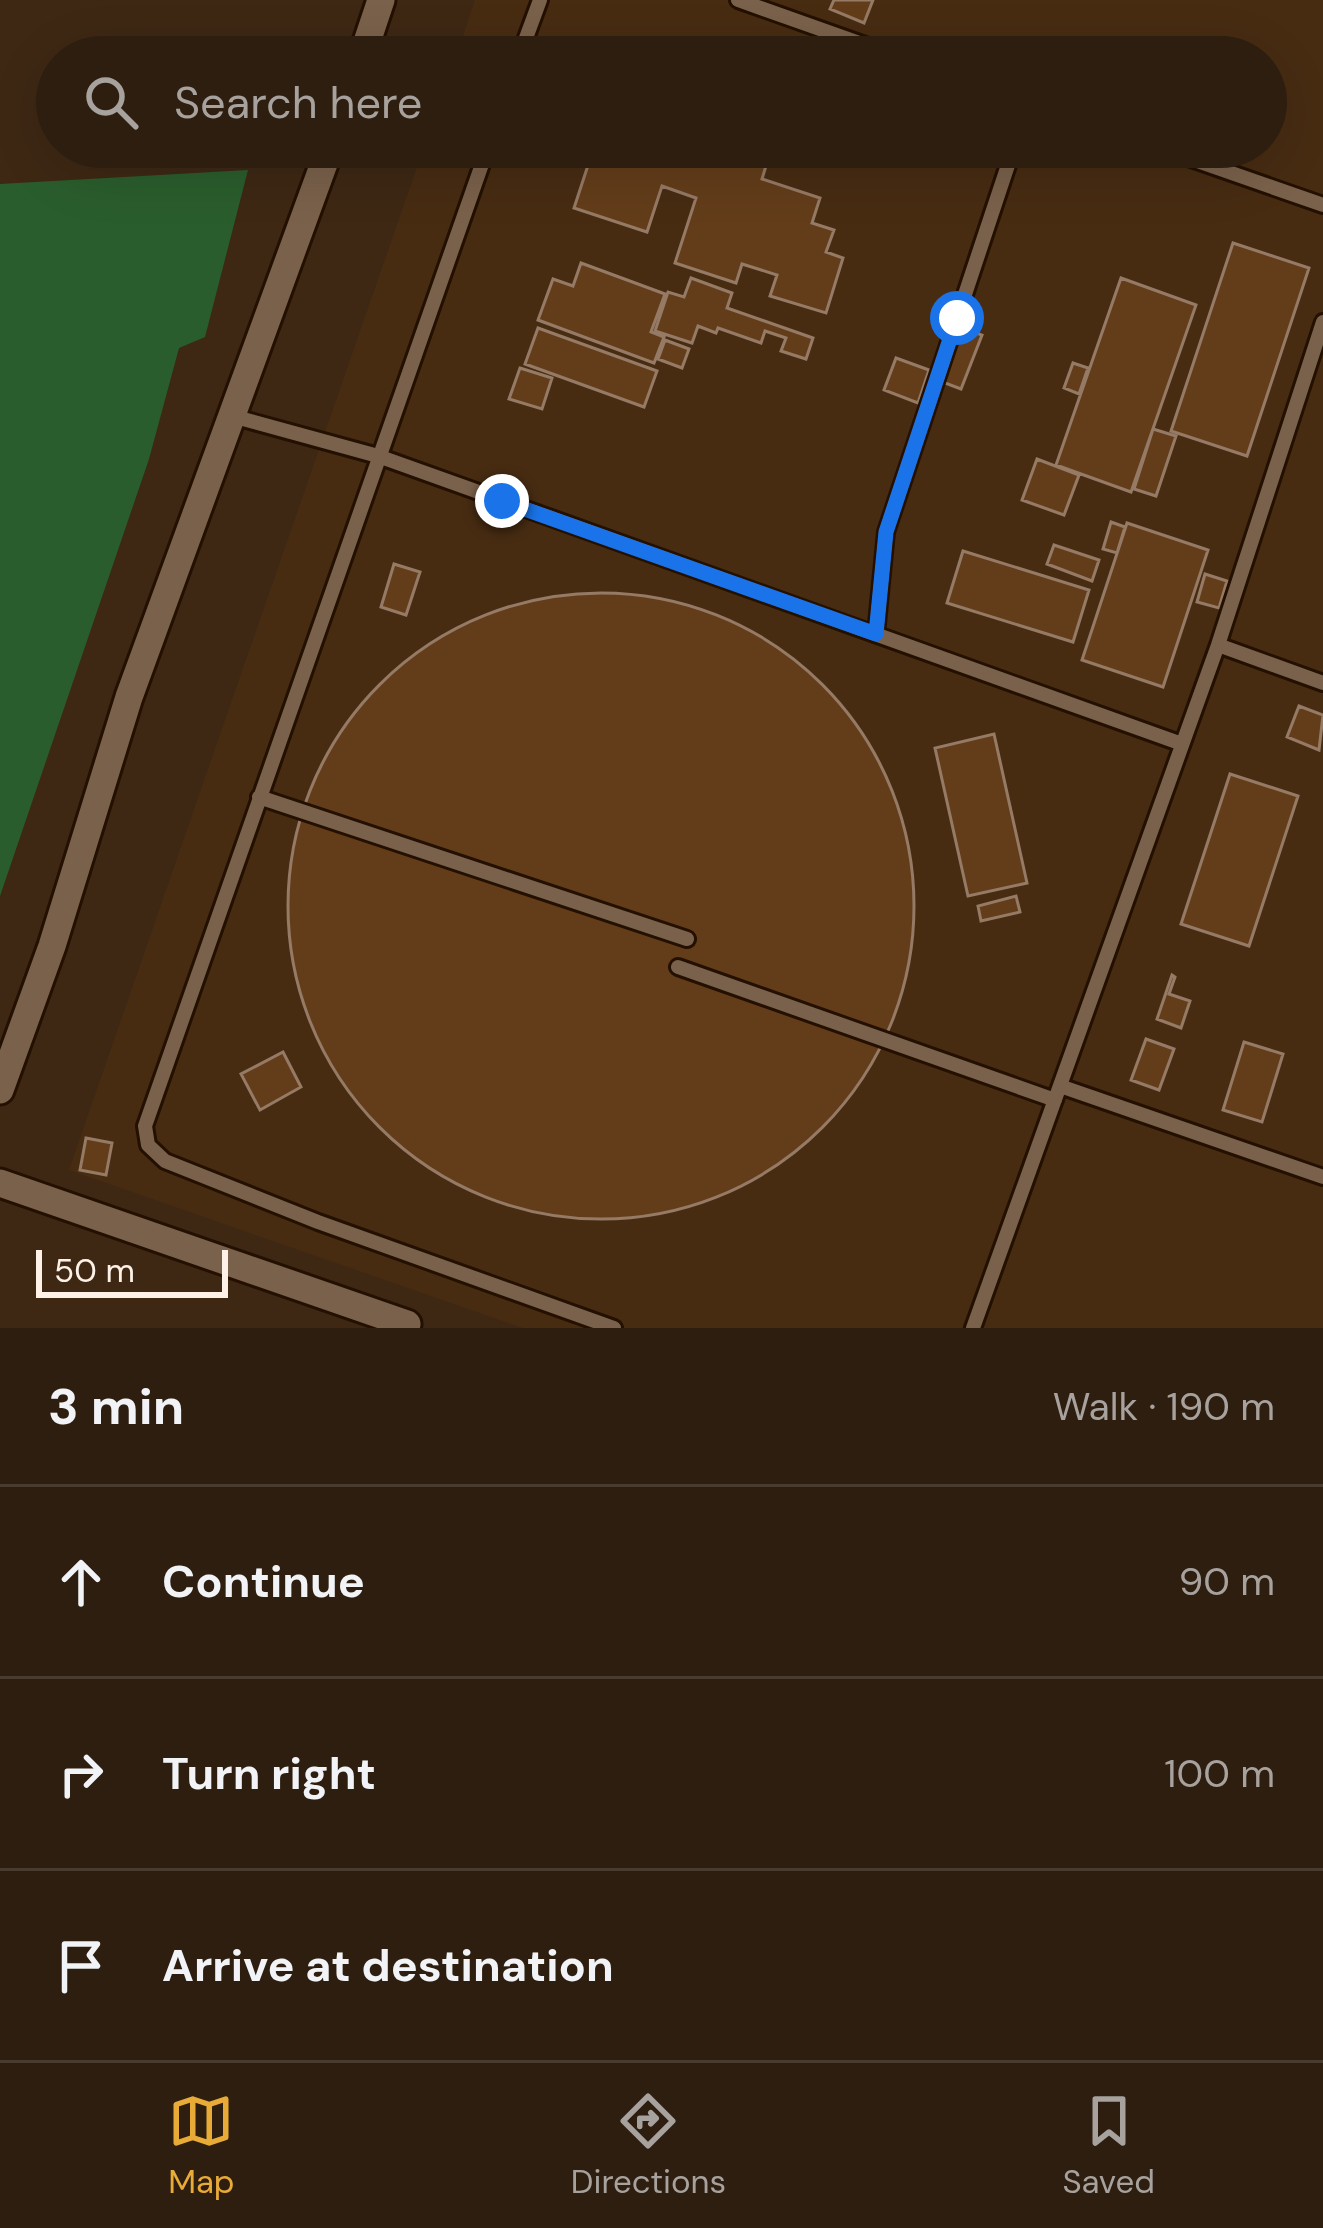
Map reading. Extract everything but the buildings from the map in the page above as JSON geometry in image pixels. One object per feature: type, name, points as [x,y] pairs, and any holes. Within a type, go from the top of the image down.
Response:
[{"type":"street","points":[[369,36],[381,0]]},
{"type":"street","points":[[0,1090],[52,946],[129,697],[322,168]]},
{"type":"street","points":[[0,1183],[407,1324]]},
{"type":"lane","points":[[527,36],[540,0]]},
{"type":"lane","points":[[737,0],[839,36]]},
{"type":"lane","points":[[481,168],[146,1126],[148,1145],[165,1161],[318,1222],[614,1328]]},
{"type":"lane","points":[[876,634],[886,532],[1007,168]]},
{"type":"lane","points":[[1217,168],[1323,205]]},
{"type":"lane","points":[[973,1328],[1218,645],[1323,322]]},
{"type":"lane","points":[[232,416],[378,456],[1182,745]]},
{"type":"lane","points":[[1218,645],[1323,683]]},
{"type":"lane","points":[[260,797],[687,939]]},
{"type":"lane","points":[[678,968],[1323,1177]]},
{"type":"shaded area","points":[[475,0],[1323,0],[1323,1328],[523,1328],[69,1170],[417,168],[1287,168],[1287,36],[463,36]]},
{"type":"green space","points":[[248,170],[205,337],[179,348],[149,459],[0,896],[0,184]]},
{"type":"route","points":[[502,501],[876,634],[886,532],[957,318]]}]
